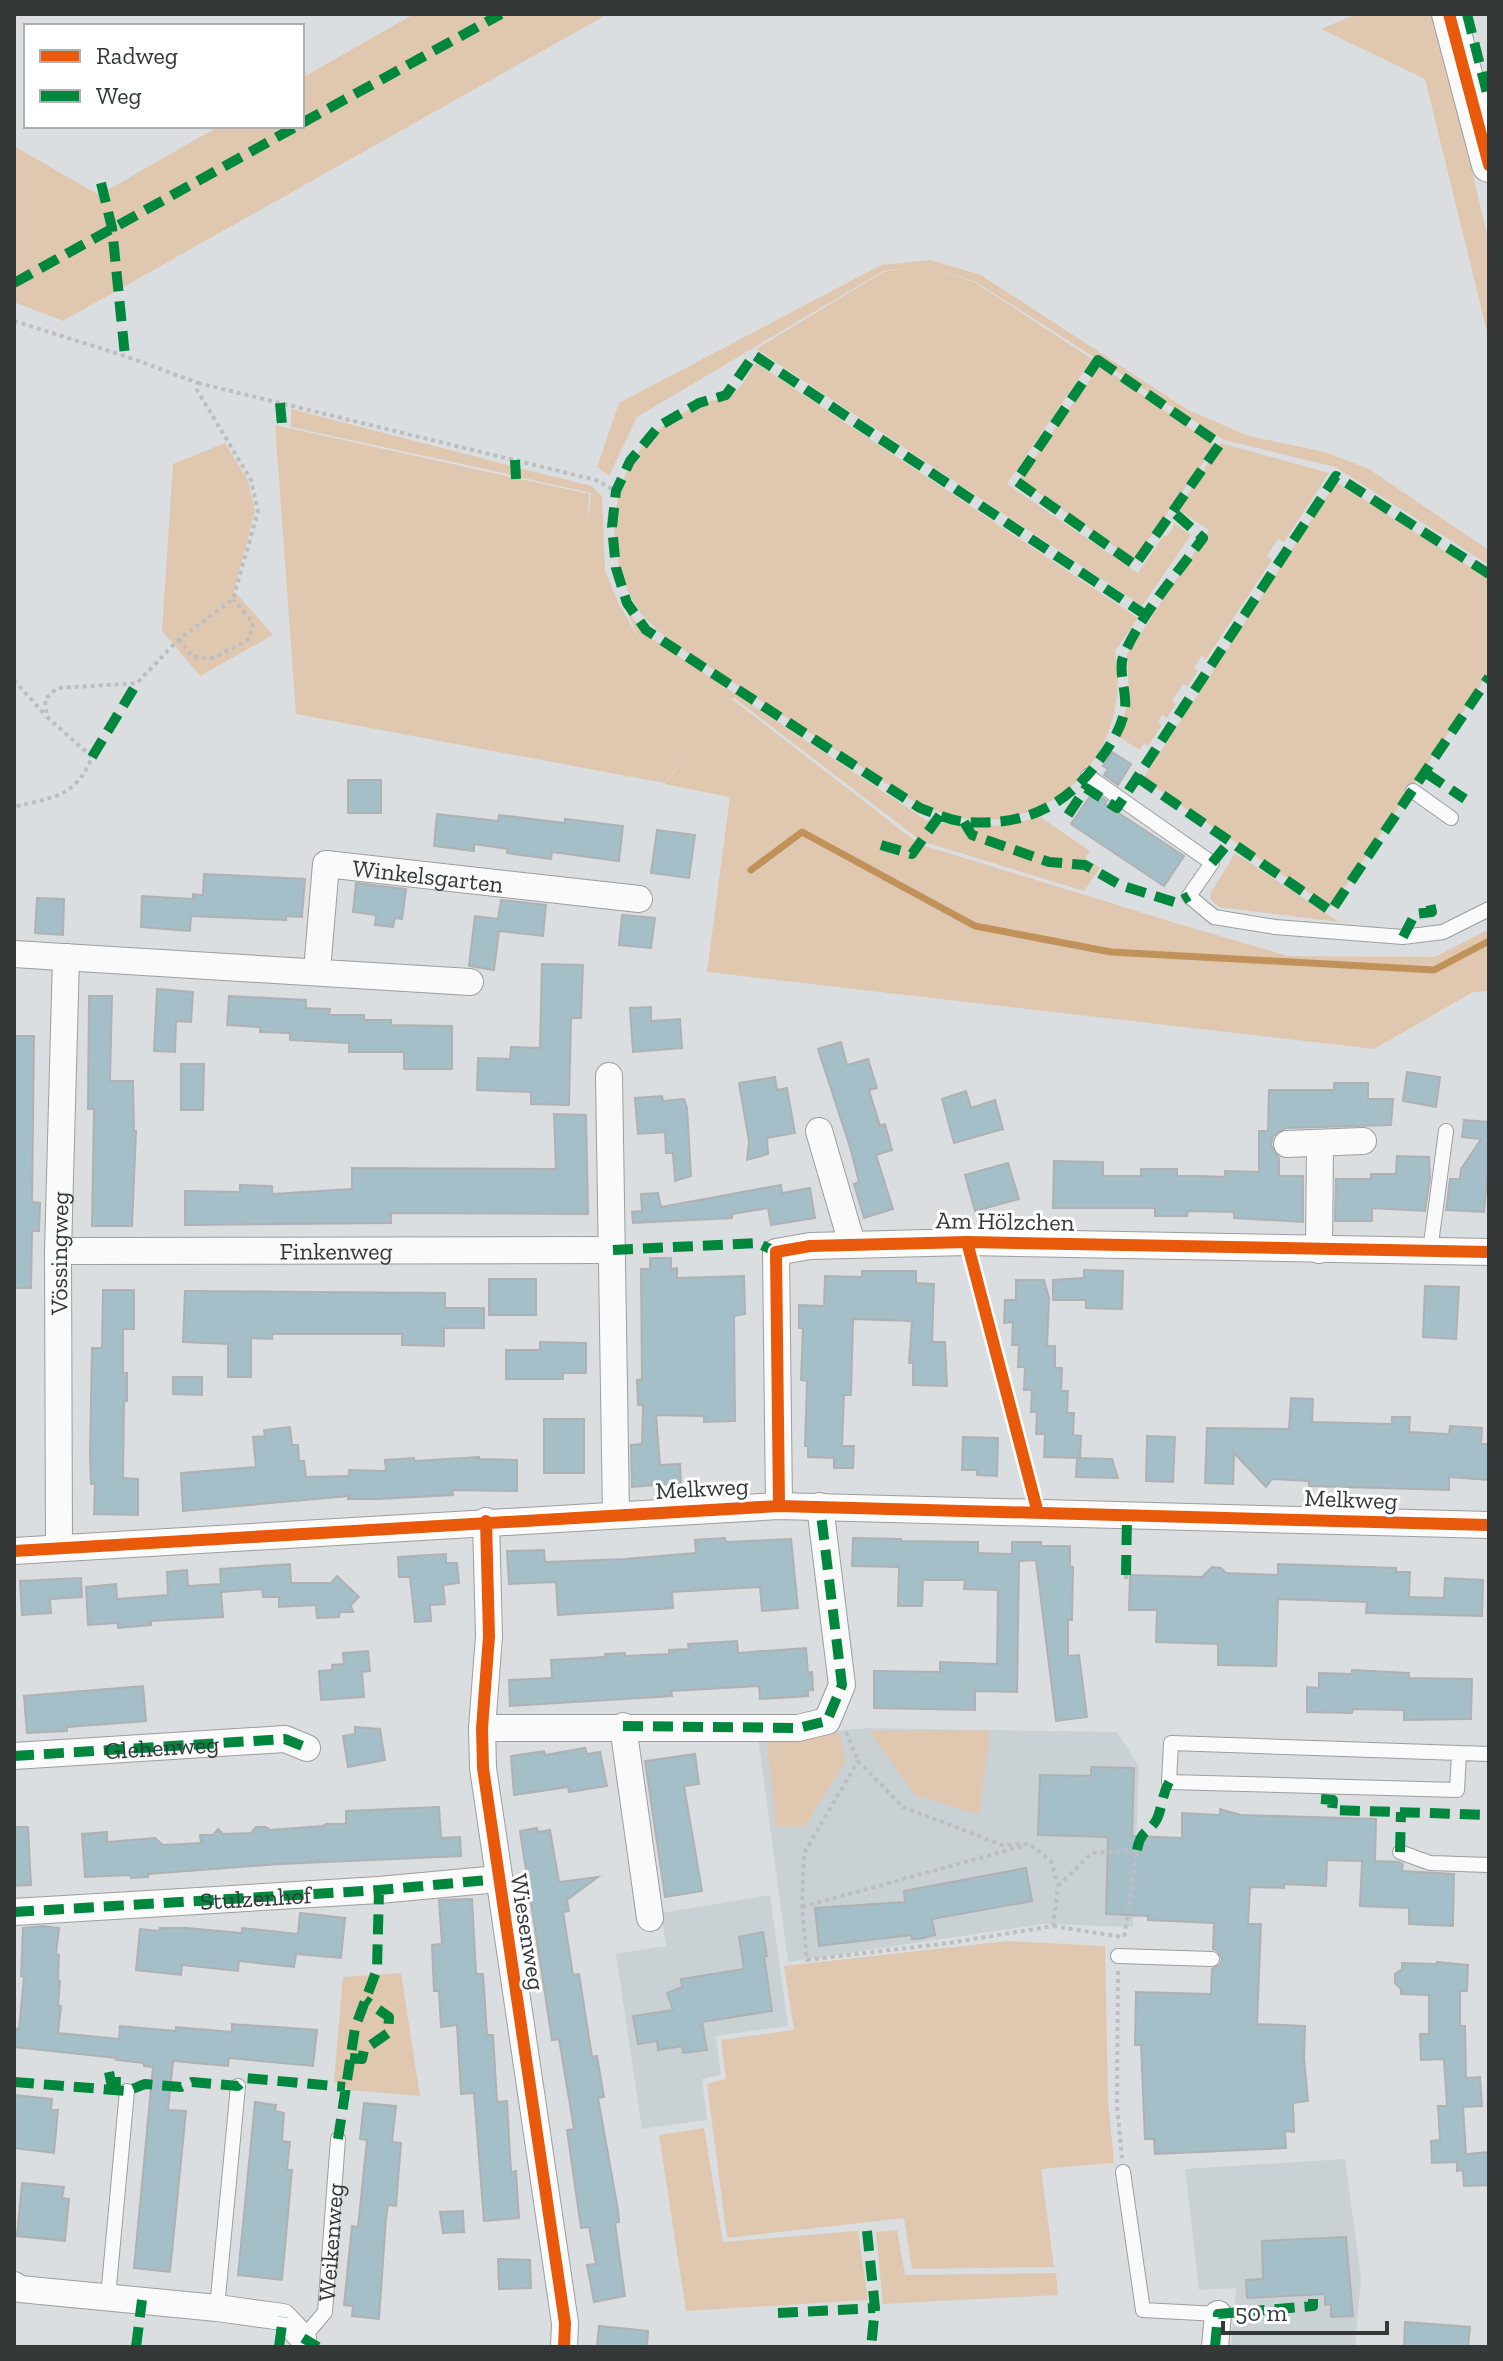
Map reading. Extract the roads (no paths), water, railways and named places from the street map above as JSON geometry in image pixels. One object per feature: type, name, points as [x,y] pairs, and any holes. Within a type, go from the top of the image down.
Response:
[{"type":"street","points":[[1449,14],[1489,165]]},
{"type":"street","name":"Winkelsgarten","points":[[317,971],[326,864],[639,899]]},
{"type":"street","points":[[14,954],[470,982]]},
{"type":"street","name":"Vössingweg","points":[[59,1547],[58,1251],[66,957]]},
{"type":"street","points":[[609,1076],[616,1514]]},
{"type":"street","points":[[819,1131],[852,1244]]},
{"type":"street","points":[[1287,1144],[1363,1141]]},
{"type":"street","points":[[1319,1250],[1320,1143]]},
{"type":"street","name":"Am Hölzchen","points":[[779,1506],[776,1252],[810,1246],[967,1242],[1489,1252]]},
{"type":"street","name":"Finkenweg","points":[[58,1251],[613,1250]]},
{"type":"street","name":"Melkweg","points":[[14,1551],[779,1506],[1489,1525]]},
{"type":"street","points":[[482,1728],[798,1728],[827,1721],[842,1685],[820,1506]]},
{"type":"street","name":"Wiesenweg","points":[[486,1521],[489,1636],[482,1728],[483,1768],[565,2323],[564,2347]]},
{"type":"street","points":[[623,1726],[650,1918]]},
{"type":"street","name":"Glehenweg","points":[[14,1756],[285,1739],[307,1748]]},
{"type":"street","name":"Stulzenhof","points":[[14,1912],[379,1890],[498,1879]]},
{"type":"street","name":"Weikenweg","points":[[14,2285],[20,2289],[283,2317],[303,2338]]},
{"type":"street","points":[[1215,2347],[1218,2314]]},
{"type":"lane","points":[[1088,776],[1212,863],[1189,896],[1214,917],[1275,927],[1403,937],[1443,932],[1489,909]]},
{"type":"lane","points":[[1413,791],[1451,818]]},
{"type":"lane","points":[[1430,1251],[1446,1131]]},
{"type":"lane","points":[[1459,1753],[1457,1790],[1169,1782],[1171,1743],[1489,1754]]},
{"type":"lane","points":[[1400,1852],[1430,1863],[1489,1865]]},
{"type":"lane","points":[[1118,1956],[1212,1959]]},
{"type":"lane","points":[[217,2308],[238,2086]]},
{"type":"lane","points":[[108,2297],[127,2091]]},
{"type":"lane","name":"Weikenweg","points":[[303,2338],[325,2312],[338,2139]]},
{"type":"lane","points":[[1123,2172],[1143,2310],[1218,2314]]},
{"type":"waterway","points":[[751,870],[802,832],[975,926],[1111,952],[1434,970],[1489,941]]}]
